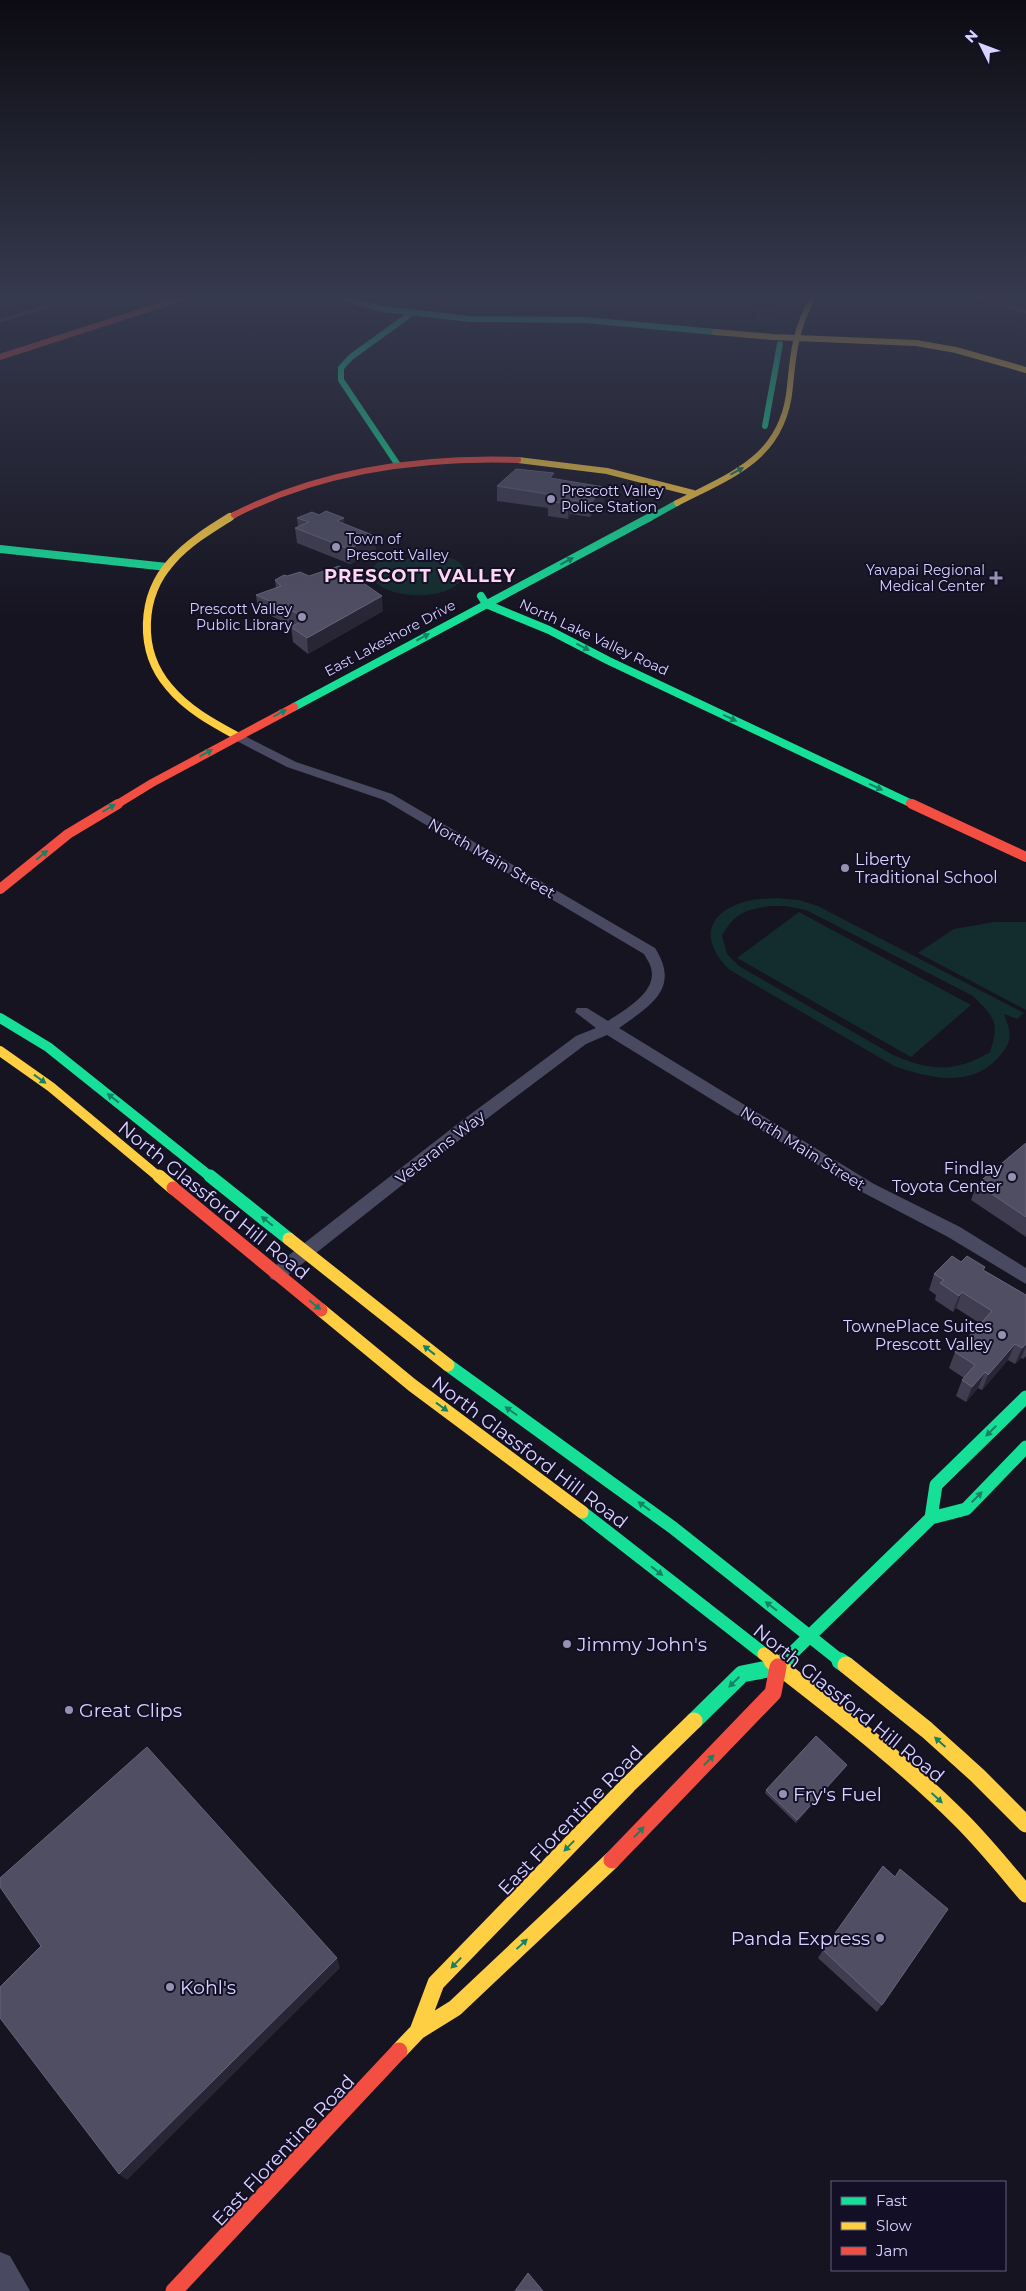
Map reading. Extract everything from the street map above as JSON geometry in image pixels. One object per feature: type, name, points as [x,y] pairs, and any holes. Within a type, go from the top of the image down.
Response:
[{"type":"street","points":[[358,405],[398,465]]},
{"type":"street","points":[[760,436],[768,421],[770,405]]},
{"type":"street","name":"East Lakeshore Drive","points":[[0,889],[68,834],[152,783],[749,464],[772,444],[785,415],[786,405]]},
{"type":"street","points":[[769,413],[785,415]]},
{"type":"street","points":[[237,736],[218,731],[168,687],[161,678],[148,652],[145,637],[146,610],[154,587],[167,567],[187,546],[208,530],[251,506],[319,481],[398,465],[468,459],[554,462],[614,471],[694,493]]},
{"type":"street","points":[[662,497],[695,480]]},
{"type":"street","points":[[0,549],[167,567]]},
{"type":"street","name":"North Lake Valley Road","points":[[785,731],[564,625],[498,598],[479,593],[486,604],[549,630],[609,661],[1026,857]]},
{"type":"street","points":[[218,731],[238,720]]},
{"type":"street","name":"North Main Street","points":[[237,736],[283,761],[368,788],[388,797],[650,951],[659,970],[656,988],[641,1005],[609,1028]]},
{"type":"street","points":[[54,828],[68,834]]},
{"type":"street","name":"North Main Street","points":[[582,1012],[868,1188],[954,1232],[1026,1277]]},
{"type":"street","name":"North Glassford Hill Road","points":[[0,1018],[48,1047],[468,1380],[672,1526],[927,1730],[977,1775],[1026,1824]]},
{"type":"street","name":"Veterans Way","points":[[277,1274],[466,1126],[581,1040],[609,1028]]},
{"type":"street","name":"North Glassford Hill Road","points":[[0,1051],[51,1088],[417,1389],[600,1526],[909,1771],[951,1810],[998,1860],[1026,1894]]},
{"type":"street","points":[[931,1518],[936,1486],[1026,1397]]},
{"type":"street","points":[[778,1667],[931,1518],[966,1509],[1026,1447]]},
{"type":"street","name":"East Florentine Road","points":[[174,2291],[418,2031],[455,2008],[626,1846],[774,1693],[778,1667],[742,1674],[628,1784],[436,1983],[418,2031]]},
{"type":"street","points":[[0,2266],[16,2291]]},
{"type":"green space","points":[[435,556],[458,561],[465,573],[459,583],[448,590],[435,594],[405,594],[390,591],[379,585],[371,577],[371,569],[380,560],[384,562],[392,557],[406,559]]},
{"type":"green space","points":[[777,898],[799,900],[818,906],[1024,1013],[1017,1019],[1004,1014],[1010,1033],[1006,1048],[986,1068],[974,1074],[948,1078],[921,1074],[894,1066],[730,970],[716,952],[712,943],[713,925],[718,917],[726,910],[743,902]],"holes":[[[786,906],[806,910],[973,996],[986,1009],[995,1027],[990,1052],[965,1064],[954,1066],[931,1067],[906,1060],[893,1055],[739,966],[727,954],[722,936],[731,922],[741,914],[753,909]]]},
{"type":"green space","points":[[799,912],[971,1005],[911,1057],[737,958]]},
{"type":"green space","points":[[994,922],[1026,922],[1026,1010],[918,953],[954,929]]},
{"type":"building","points":[[516,469],[554,473],[550,478],[604,487],[591,503],[571,500],[568,504],[548,501],[553,495],[497,486]]},
{"type":"building","points":[[326,511],[344,518],[337,521],[375,536],[349,549],[295,528],[309,522],[297,518],[312,512],[319,515]]},
{"type":"building","points":[[339,566],[382,596],[307,638],[291,627],[308,618],[256,595],[281,586],[275,580],[284,575],[287,576],[300,572],[309,576]]},
{"type":"building","points":[[1026,1143],[1026,1217],[977,1184]]},
{"type":"building","name":"TownePlace Suites Prescott Valley","points":[[952,1256],[961,1262],[967,1256],[985,1267],[983,1270],[1026,1295],[1026,1344],[1022,1348],[1015,1344],[988,1375],[985,1372],[972,1387],[962,1380],[975,1365],[955,1352],[992,1311],[962,1292],[959,1296],[940,1283],[944,1280],[934,1274]]},
{"type":"building","name":"Fry's Fuel","points":[[816,1736],[847,1765],[797,1820],[766,1790]]},
{"type":"building","name":"Kohl's","points":[[147,1747],[337,1958],[119,2174],[0,2018],[0,1987],[41,1946],[0,1887],[0,1878]]},
{"type":"building","name":"Panda Express","points":[[883,1866],[895,1877],[900,1869],[948,1909],[882,2005],[823,1950]]},
{"type":"building","points":[[528,2273],[543,2291],[515,2291]]},
{"type":"traffic: fast","points":[[358,405],[398,465]]},
{"type":"traffic: fast","points":[[765,426],[769,405]]},
{"type":"traffic: fast","points":[[294,707],[677,503]]},
{"type":"traffic: fast","points":[[0,549],[167,567]]},
{"type":"traffic: fast","points":[[481,596],[486,604],[549,630],[609,661],[910,803]]},
{"type":"traffic: fast","points":[[0,1018],[48,1047],[289,1239]]},
{"type":"traffic: fast","points":[[448,1365],[672,1527],[846,1665]]},
{"type":"traffic: fast","points":[[1026,1397],[936,1485],[931,1518],[966,1509],[1026,1447]]},
{"type":"traffic: fast","points":[[582,1512],[764,1654]]},
{"type":"traffic: fast","points":[[694,1721],[742,1674],[778,1667],[931,1518]]},
{"type":"traffic: slow","points":[[677,503],[751,462],[771,443],[781,427],[788,405]]},
{"type":"traffic: slow","points":[[518,460],[563,464],[607,471],[693,493]]},
{"type":"traffic: slow","points":[[234,515],[194,541],[168,564],[151,596],[147,633],[150,654],[158,671],[169,687],[200,714],[237,736]]},
{"type":"traffic: slow","points":[[0,1051],[51,1087],[173,1188]]},
{"type":"traffic: slow","points":[[289,1239],[448,1365]]},
{"type":"traffic: slow","points":[[321,1310],[412,1385],[582,1512]]},
{"type":"traffic: slow","points":[[764,1654],[882,1749],[950,1809],[999,1861],[1026,1894]]},
{"type":"traffic: slow","points":[[846,1665],[927,1730],[977,1775],[1026,1824]]},
{"type":"traffic: slow","points":[[418,2031],[436,1983],[628,1785],[694,1721]]},
{"type":"traffic: slow","points":[[399,2051],[418,2031],[455,2008],[612,1860]]},
{"type":"traffic: jam","points":[[234,515],[264,500],[298,487],[372,469],[448,460],[518,460]]},
{"type":"traffic: jam","points":[[0,889],[68,834],[152,783],[294,707]]},
{"type":"traffic: jam","points":[[910,803],[1026,857]]},
{"type":"traffic: jam","points":[[173,1188],[321,1310]]},
{"type":"traffic: jam","points":[[612,1860],[773,1693],[778,1667]]},
{"type":"traffic: jam","points":[[174,2291],[399,2051]]},
{"type":"place","name":"Prescott Valley Police Station","points":[[551,499]]},
{"type":"place","name":"Town of Prescott Valley","points":[[336,547]]},
{"type":"place","name":"Yavapai Regional Medical Center","points":[[996,578]]},
{"type":"place","name":"Prescott Valley Public Library","points":[[302,617]]},
{"type":"place","name":"Liberty Traditional School","points":[[845,868]]},
{"type":"place","name":"Findlay Toyota Center","points":[[1012,1177]]},
{"type":"place","name":"TownePlace Suites Prescott Valley","points":[[1002,1335]]},
{"type":"place","name":"Jimmy John's","points":[[567,1644]]},
{"type":"place","name":"Great Clips","points":[[69,1710]]},
{"type":"place","name":"Fry's Fuel","points":[[783,1794]]},
{"type":"place","name":"Panda Express","points":[[880,1938]]},
{"type":"place","name":"Kohl's","points":[[170,1987]]},
{"type":"district","name":"PRESCOTT VALLEY","points":[[420,576]]}]
